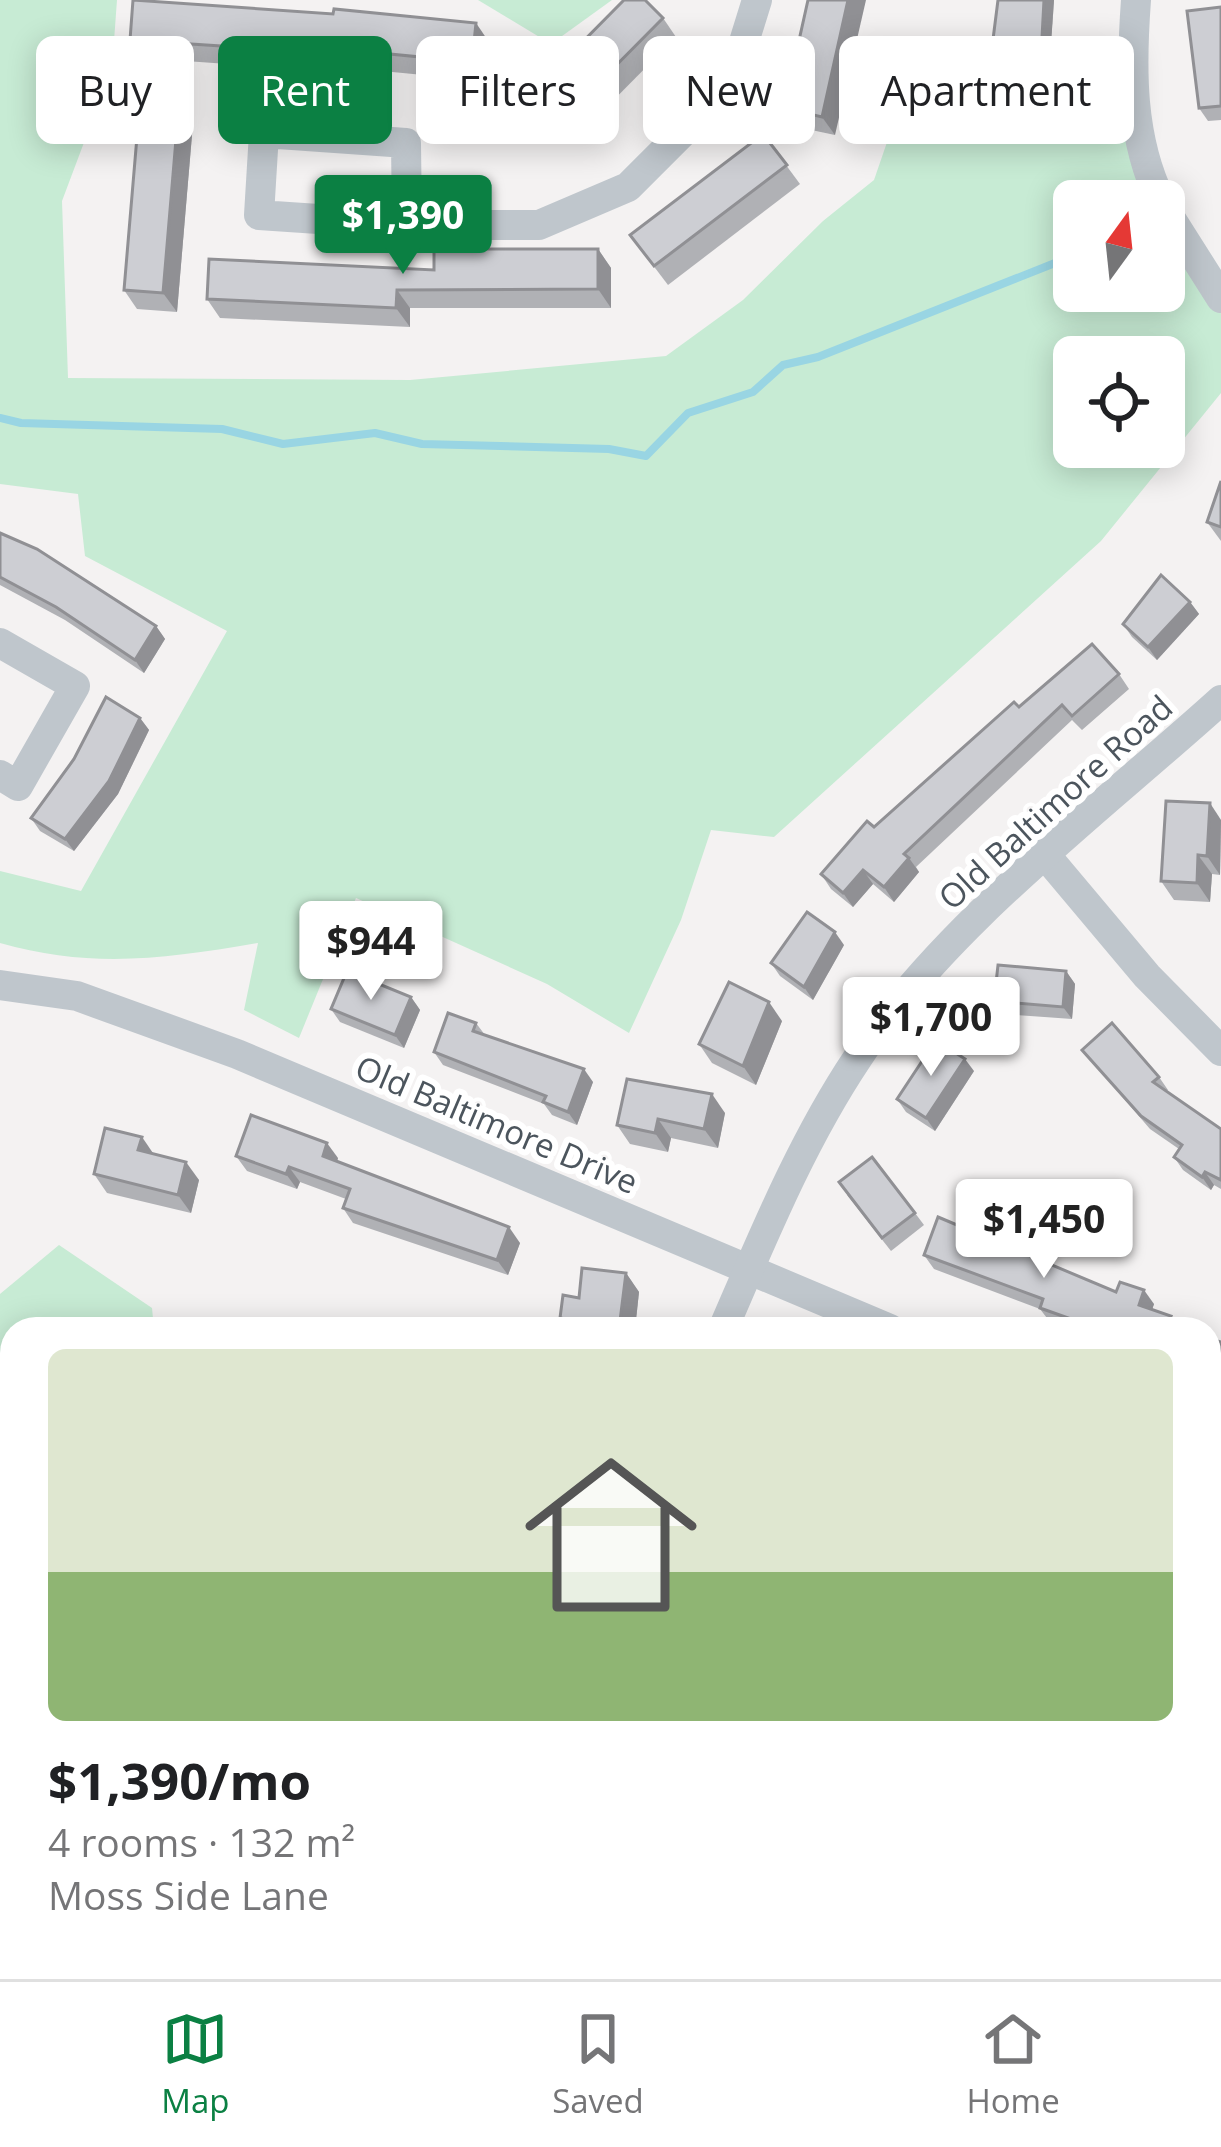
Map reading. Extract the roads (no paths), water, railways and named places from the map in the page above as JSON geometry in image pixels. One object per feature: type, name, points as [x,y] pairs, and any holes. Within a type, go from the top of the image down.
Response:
[{"type":"street","points":[[407,226],[406,143],[264,133],[259,215],[407,226],[538,225],[628,188],[731,84],[757,0]]},
{"type":"street","points":[[1136,0],[1130,83],[1151,180]]},
{"type":"street","points":[[1185,241],[1221,298]]},
{"type":"street","points":[[0,643],[75,686],[18,786],[0,776]]},
{"type":"street","name":"Old Baltimore Road","points":[[728,1317],[807,1140],[859,1054],[949,946],[1221,700]]},
{"type":"street","points":[[1047,857],[1147,976],[1221,1051]]},
{"type":"street","name":"Old Baltimore Drive","points":[[0,985],[77,996],[237,1054],[862,1317]]},
{"type":"waterway","points":[[0,418],[21,423],[222,429],[283,444],[375,433],[422,444],[609,449],[646,456],[688,413],[753,392],[783,365],[818,357],[1053,264]]}]
